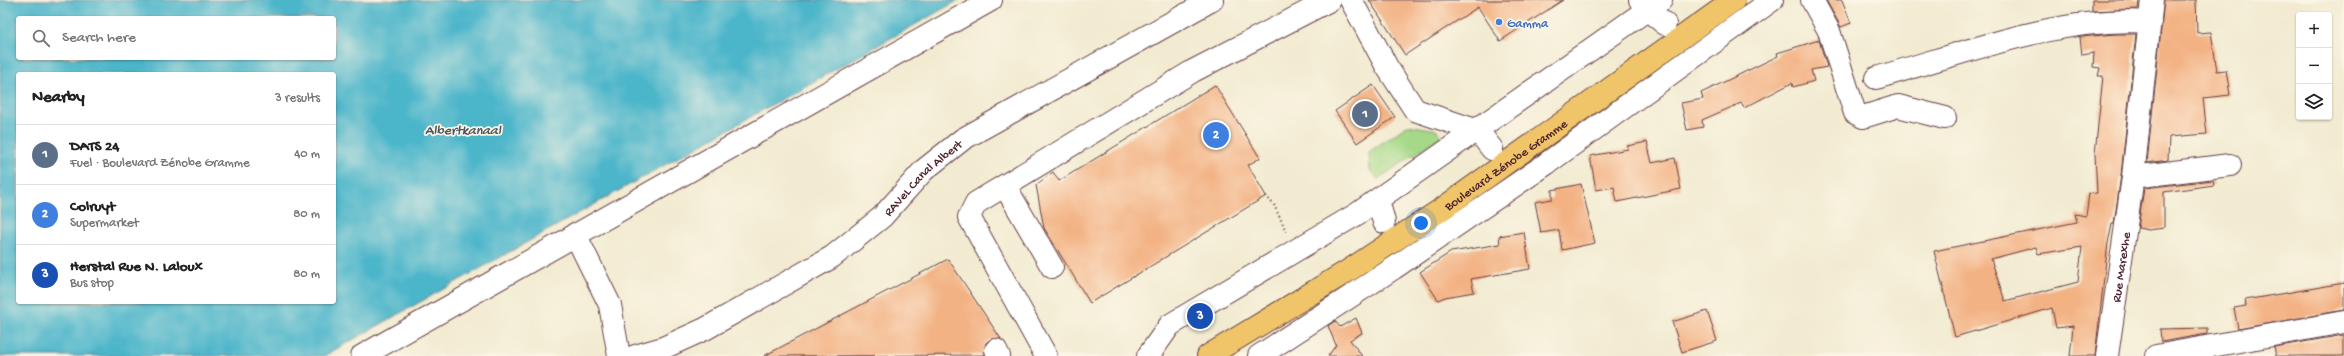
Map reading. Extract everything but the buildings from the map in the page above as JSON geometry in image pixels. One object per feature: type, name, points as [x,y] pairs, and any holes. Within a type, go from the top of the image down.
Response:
[{"type":"main road","name":"Boulevard Zénobe Gramme","points":[[1208,356],[1338,278],[1453,202],[1734,0]]},
{"type":"street","points":[[362,356],[575,234],[991,0]]},
{"type":"street","name":"RAVeL Canal Albert","points":[[635,356],[663,348],[705,329],[832,256],[882,217],[924,170],[963,139],[1212,0]]},
{"type":"street","points":[[1046,356],[969,217],[976,203],[1193,71],[1330,0]]},
{"type":"street","points":[[1351,0],[1387,67],[1415,110],[1478,131],[1492,149]]},
{"type":"street","name":"Boulevard Zénobe Gramme","points":[[1259,356],[1394,268],[1540,168],[1772,0]]},
{"type":"street","points":[[1812,0],[1829,31],[1856,113],[1863,117],[1898,106],[1945,118]]},
{"type":"street","name":"Rue Marexhe","points":[[2107,356],[2133,178],[2152,0]]},
{"type":"street","points":[[1148,356],[1170,325],[1378,200],[1478,131],[1650,3],[1665,24]]},
{"type":"street","points":[[1876,78],[2068,25],[2106,21],[2150,22]]},
{"type":"street","points":[[2133,178],[2230,165]]},
{"type":"street","points":[[1005,186],[1052,267]]},
{"type":"street","points":[[1378,200],[1384,222]]},
{"type":"street","points":[[575,234],[610,305],[619,356]]},
{"type":"street","points":[[2156,356],[2344,322]]},
{"type":"path","points":[[1266,196],[1298,248]]},
{"type":"green space","points":[[1408,125],[1437,130],[1441,136],[1378,179],[1370,171],[1369,152]]},
{"type":"water","name":"Albertkanaal","points":[[0,0],[959,0],[324,356],[0,356]]},
{"type":"place","name":"Gamma","points":[[1499,22]]},
{"type":"place","name":"DATS 24","points":[[1365,114]]},
{"type":"place","name":"Colruyt","points":[[1216,135]]},
{"type":"place","name":"Herstal Rue N. Laloux","points":[[1200,316]]}]
